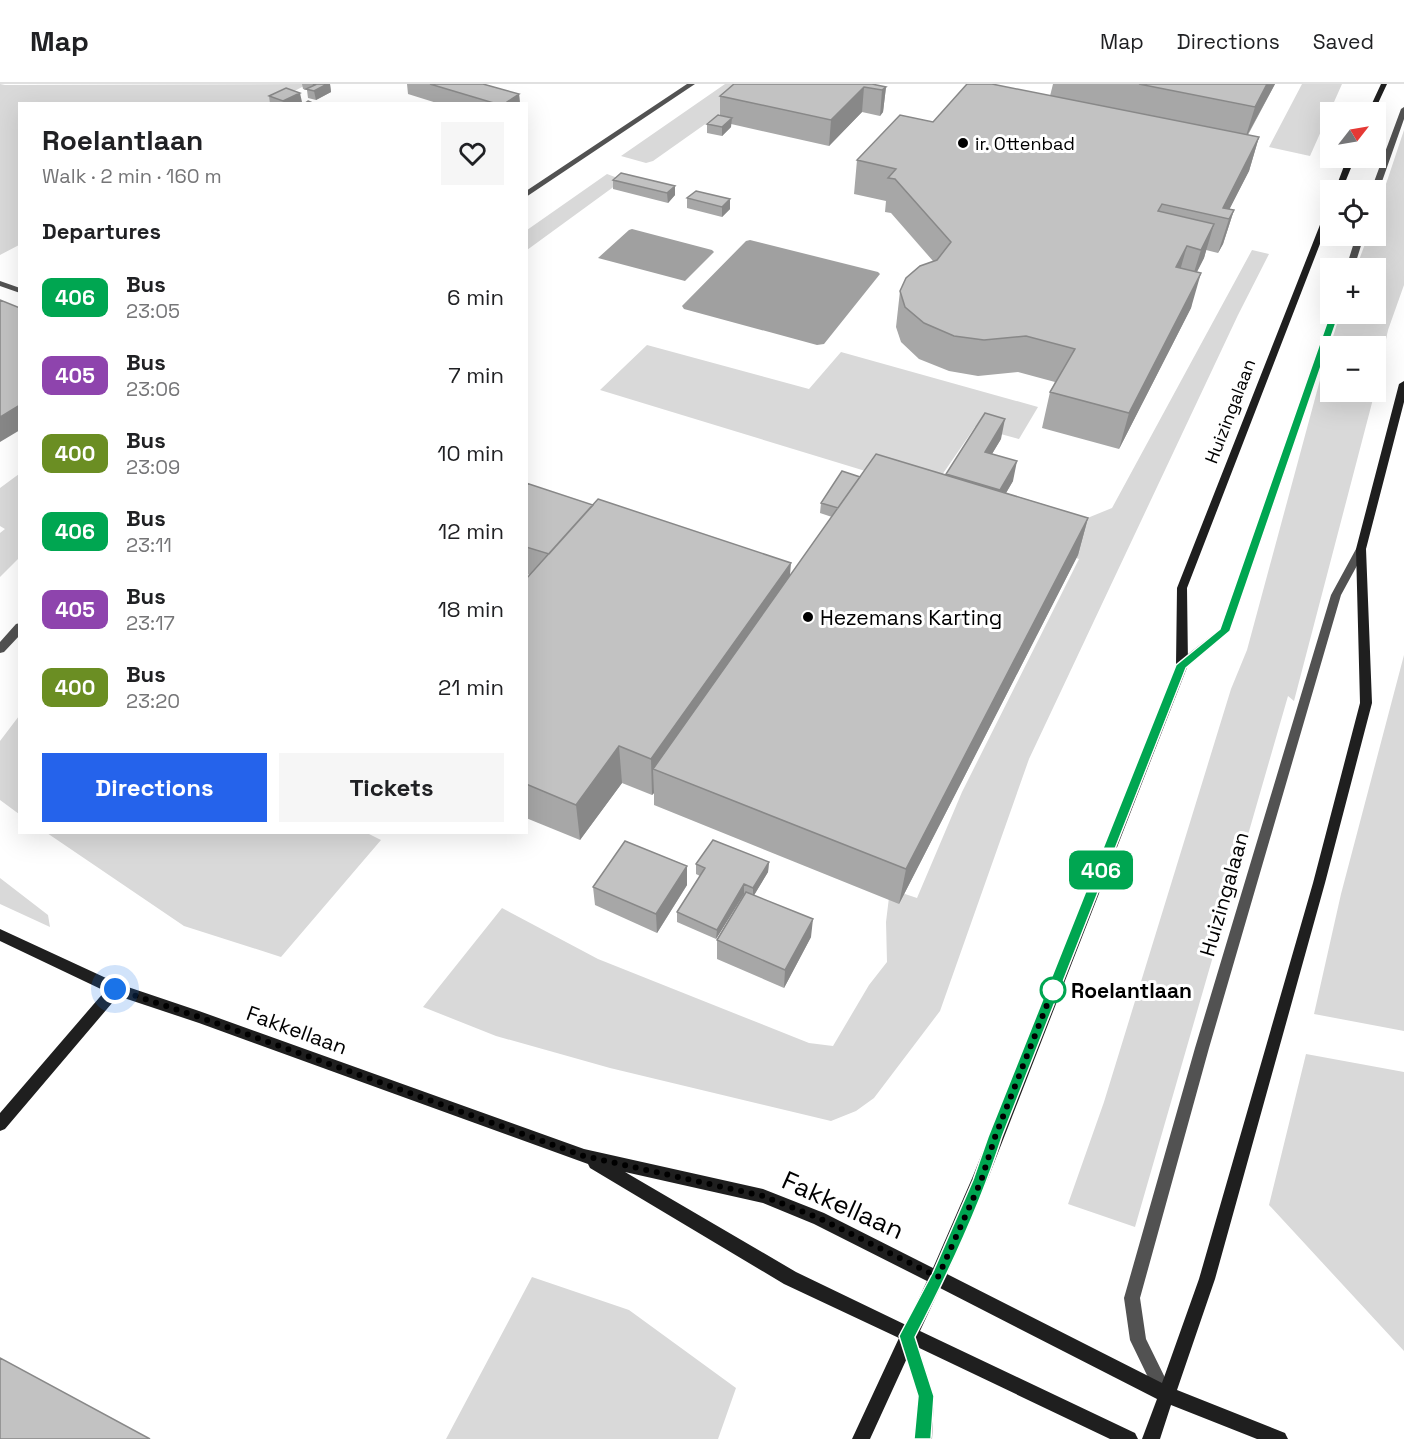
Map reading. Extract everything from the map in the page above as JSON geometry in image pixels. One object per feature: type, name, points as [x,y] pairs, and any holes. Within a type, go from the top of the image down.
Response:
[{"type":"main road","points":[[1376,102],[1384,84]]},
{"type":"main road","name":"Huizingalaan","points":[[861,1439],[981,1181],[995,1137],[1182,665],[1182,588],[1320,235]]},
{"type":"main road","name":"Huizingalaan","points":[[1150,1439],[1210,1267],[1319,883],[1366,703],[1361,549],[1404,384]]},
{"type":"main road","name":"Fakkellaan","points":[[0,934],[115,989],[584,1156],[763,1196],[819,1218],[1165,1394]]},
{"type":"main road","points":[[0,1124],[115,989]]},
{"type":"main road","name":"Fakkellaan","points":[[584,1156],[790,1278],[907,1336],[1129,1439]]},
{"type":"main road","points":[[1165,1394],[1279,1439]]},
{"type":"street","points":[[528,194],[692,84]]},
{"type":"street","points":[[1379,180],[1404,109]]},
{"type":"street","points":[[0,283],[18,290]]},
{"type":"street","name":"Huizingalaan","points":[[1182,665],[1224,631],[1331,324]]},
{"type":"street","name":"Huizingalaan","points":[[1165,1394],[1138,1340],[1132,1298],[1202,1048],[1336,595],[1361,549]]},
{"type":"street","points":[[0,649],[18,629]]},
{"type":"street","points":[[907,1336],[926,1396],[923,1439]]},
{"type":"shaded area","points":[[0,84],[308,84],[273,102],[18,102],[18,246],[0,255]]},
{"type":"shaded area","points":[[725,84],[762,84],[653,161],[646,163],[621,156]]},
{"type":"shaded area","points":[[1302,84],[1342,84],[1334,102],[1320,102],[1320,134],[1310,156],[1269,147]]},
{"type":"shaded area","points":[[1404,130],[1404,285],[1386,340],[1386,336],[1333,336],[1337,324],[1386,324],[1386,258],[1360,258],[1364,246],[1386,246],[1386,184]]},
{"type":"shaded area","points":[[607,174],[623,180],[528,249],[528,229]]},
{"type":"shaded area","points":[[632,229],[714,252],[685,281],[598,258]]},
{"type":"shaded area","points":[[750,240],[880,274],[824,344],[817,345],[684,309],[682,306],[746,241]]},
{"type":"shaded area","points":[[1252,250],[1269,254],[1238,315],[1029,759],[940,1011],[874,1098],[856,1111],[831,1121],[610,1068],[496,1036],[423,1007],[502,908],[598,959],[809,1043],[833,1046],[869,985],[887,962],[886,922],[890,889],[917,898],[962,792],[1079,559],[1064,554],[1085,519],[1112,508]]},
{"type":"shaded area","points":[[647,345],[809,389],[841,352],[1038,407],[1019,439],[975,427],[931,491],[600,390]]},
{"type":"shaded area","points":[[1320,380],[1320,402],[1372,402],[1294,701],[1288,696],[1135,1227],[1068,1204],[1104,1102],[1231,689],[1247,650]]},
{"type":"shaded area","points":[[18,475],[18,559],[0,577],[0,533],[5,529],[0,526],[0,488]]},
{"type":"shaded area","points":[[1404,655],[1404,1031],[1314,1014],[1341,894]]},
{"type":"shaded area","points":[[18,717],[18,813],[0,800],[0,741]]},
{"type":"shaded area","points":[[48,834],[369,834],[381,840],[281,957],[184,926]]},
{"type":"shaded area","points":[[0,878],[48,915],[50,927],[0,904]]},
{"type":"shaded area","points":[[1306,1054],[1404,1072],[1404,1351],[1269,1205]]},
{"type":"shaded area","points":[[532,1277],[629,1310],[736,1388],[718,1439],[446,1439]]},
{"type":"building","points":[[313,84],[327,84],[314,91],[306,89],[315,85]]},
{"type":"building","points":[[430,84],[483,84],[519,94],[507,102],[490,102]]},
{"type":"building","points":[[734,84],[872,84],[886,87],[882,90],[864,87],[831,120],[720,96]]},
{"type":"building","points":[[967,84],[992,84],[1259,137],[1223,208],[1234,210],[1229,219],[1162,204],[1158,211],[1214,224],[1201,250],[1187,246],[1176,267],[1201,273],[1129,413],[1050,392],[1075,349],[1026,336],[984,340],[954,336],[924,323],[905,307],[900,291],[906,278],[920,266],[937,260],[951,242],[895,179],[888,178],[896,169],[857,160],[900,115],[933,122]]},
{"type":"building","points":[[1139,84],[1267,84],[1255,107]]},
{"type":"building","points":[[286,88],[300,93],[283,101],[269,96]]},
{"type":"building","points":[[718,115],[732,118],[722,127],[707,124]]},
{"type":"building","points":[[621,173],[675,186],[667,193],[613,180]]},
{"type":"building","points":[[696,191],[730,199],[722,207],[687,198]]},
{"type":"building","points":[[0,300],[18,307],[18,406],[0,417]]},
{"type":"building","points":[[985,413],[1005,419],[985,452],[1017,461],[1000,490],[946,474]]},
{"type":"building","points":[[876,454],[1088,518],[906,869],[653,769]]},
{"type":"building","points":[[842,471],[860,477],[838,508],[821,503]]},
{"type":"building","points":[[528,484],[593,505],[549,554],[528,548]]},
{"type":"building","points":[[598,499],[791,563],[651,759],[619,746],[576,805],[528,785],[528,577]]},
{"type":"building","points":[[713,840],[769,862],[753,888],[744,884],[717,930],[677,912],[705,868],[696,864]]},
{"type":"building","points":[[625,841],[687,866],[656,914],[593,887]]},
{"type":"building","points":[[746,892],[813,919],[785,970],[717,940]]},
{"type":"building","points":[[0,1358],[150,1439],[0,1439]]},
{"type":"bus line","name":"406","points":[[923,1439],[926,1396],[907,1336],[938,1277],[981,1181],[995,1137],[1182,665],[1224,631],[1331,324]]},
{"type":"place","name":"ir. Ottenbad","points":[[963,143]]},
{"type":"place","name":"Hezemans Karting","points":[[808,617]]},
{"type":"place","name":"Roelantlaan","points":[[1053,990]]},
{"type":"route","points":[[115,989],[584,1156],[763,1196],[819,1218],[938,1277],[981,1181],[995,1137],[1054,987],[1053,990]]}]
